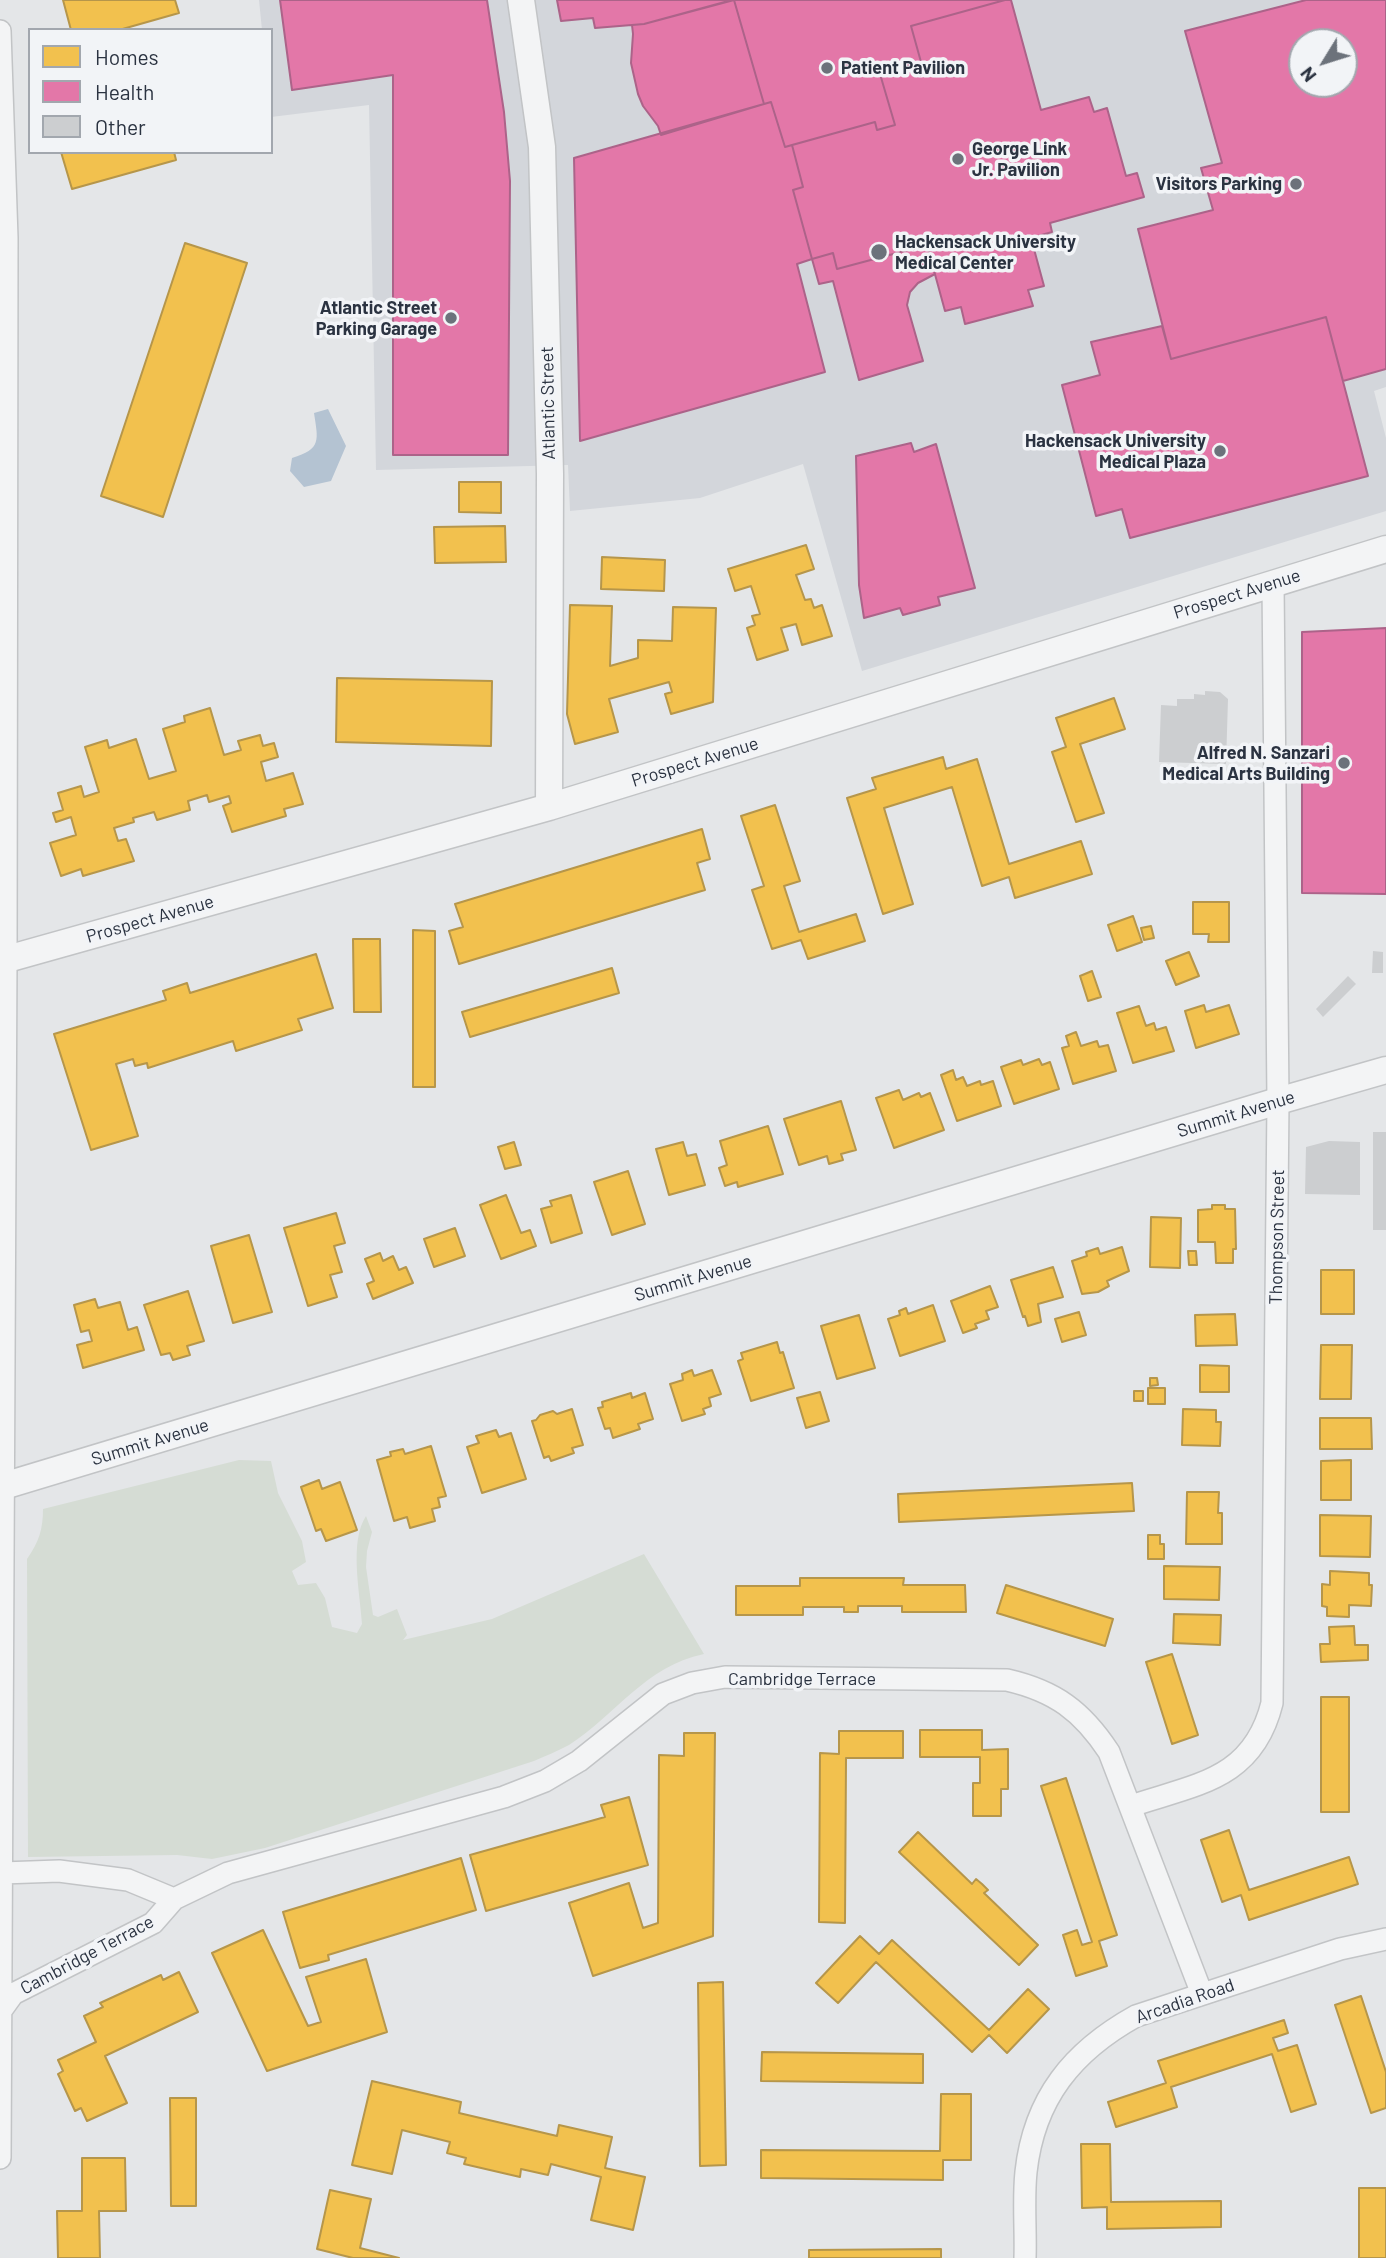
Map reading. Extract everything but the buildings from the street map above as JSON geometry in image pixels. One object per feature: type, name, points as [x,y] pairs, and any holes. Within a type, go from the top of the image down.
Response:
[{"type":"street","name":"Atlantic Street","points":[[521,0],[542,147],[550,474],[549,807]]},
{"type":"street","points":[[0,31],[3,239],[0,2158]]},
{"type":"street","name":"Prospect Avenue","points":[[3,960],[549,807],[1386,549]]},
{"type":"street","name":"Thompson Street","points":[[1131,1806],[1220,1775],[1240,1762],[1256,1744],[1267,1724],[1272,1703],[1278,1101],[1273,583]]},
{"type":"street","name":"Summit Avenue","points":[[2,1487],[1386,1070]]},
{"type":"street","name":"Cambridge Terrace","points":[[0,2012],[13,1994],[153,1923],[174,1899],[228,1873],[504,1797],[545,1781],[579,1761],[663,1694],[692,1683],[725,1677],[1007,1681],[1049,1693],[1071,1707],[1093,1728],[1109,1752],[1202,1994]]},
{"type":"street","name":"Cambridge Terrace","points":[[2,1873],[59,1871],[128,1880],[174,1899]]},
{"type":"street","name":"Arcadia Road","points":[[1025,2258],[1026,2174],[1031,2139],[1042,2108],[1059,2080],[1080,2055],[1107,2032],[1136,2016],[1340,1949],[1386,1939]]},
{"type":"shaded area","name":"Hackensack University Medical Center","points":[[259,0],[1386,0],[1386,387],[1374,391],[1386,438],[1386,511],[862,671],[803,464],[700,498],[570,511],[568,465],[376,470],[369,105],[273,117],[273,28],[262,28]]},
{"type":"shaded area","points":[[239,1460],[271,1461],[278,1493],[302,1541],[306,1562],[292,1571],[298,1585],[316,1583],[325,1598],[332,1627],[357,1633],[362,1624],[357,1553],[358,1539],[366,1516],[372,1532],[366,1567],[373,1615],[378,1617],[397,1609],[407,1635],[403,1640],[492,1619],[644,1554],[704,1654],[664,1669],[586,1733],[569,1745],[534,1761],[265,1848],[212,1859],[177,1855],[28,1857],[27,1559],[40,1535],[43,1509]]},
{"type":"water","points":[[328,409],[346,446],[331,481],[304,487],[290,471],[292,458],[313,447],[317,437],[314,413]]},
{"type":"place","name":"Patient Pavilion","points":[[827,68]]},
{"type":"place","name":"George Link Jr. Pavilion","points":[[958,159]]},
{"type":"place","name":"Visitors Parking","points":[[1296,184]]},
{"type":"place","name":"Hackensack University Medical Center","points":[[879,252]]},
{"type":"place","name":"Atlantic Street Parking Garage","points":[[451,318]]},
{"type":"place","name":"Hackensack University Medical Plaza","points":[[1220,451]]},
{"type":"place","name":"Alfred N. Sanzari Medical Arts Building","points":[[1344,763]]}]
